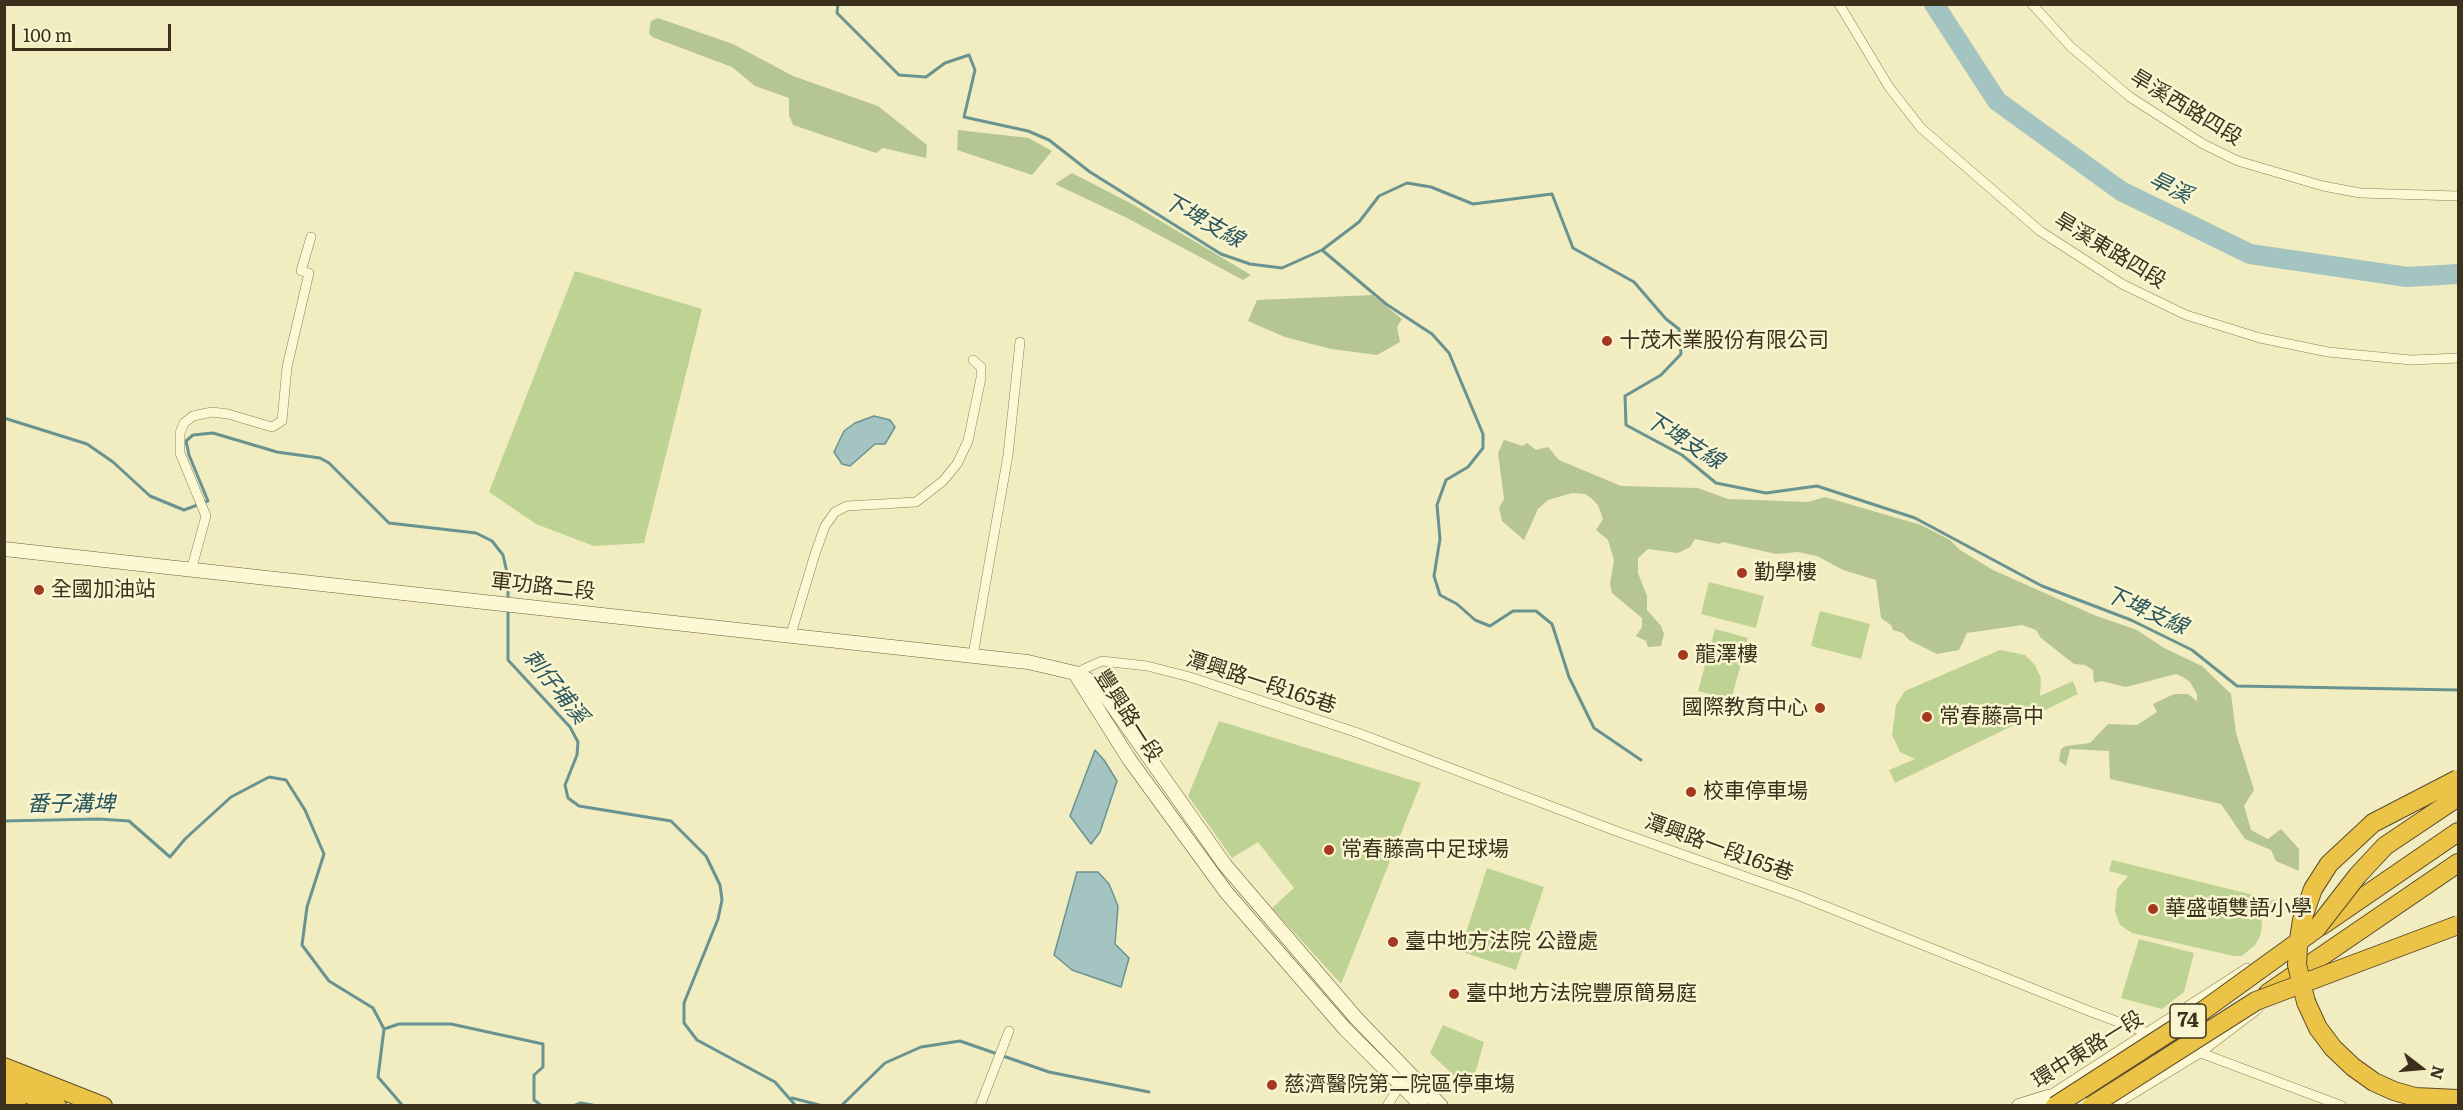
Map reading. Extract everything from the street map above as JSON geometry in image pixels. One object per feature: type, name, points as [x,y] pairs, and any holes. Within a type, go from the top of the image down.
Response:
[{"type":"highway","points":[[2458,779],[2373,823],[2329,864],[2313,890],[2302,920],[2297,965],[2306,1002],[2319,1028],[2333,1048],[2353,1068],[2394,1091],[2432,1100],[2458,1099]]},
{"type":"highway","points":[[2316,929],[2358,875],[2385,846],[2458,797]]},
{"type":"highway","name":"74","points":[[2051,1101],[2204,1010],[2316,929],[2458,832]]},
{"type":"highway","name":"74","points":[[2091,1106],[2256,1001],[2458,863]]},
{"type":"highway","points":[[2256,1001],[2458,925]]},
{"type":"highway","points":[[4,1067],[103,1106]]},
{"type":"highway","points":[[4,1084],[57,1106]]},
{"type":"highway","points":[[4,1101],[17,1106]]},
{"type":"main road","name":"軍功路二段","points":[[4,549],[192,567],[501,604],[973,655],[1028,662],[1075,673]]},
{"type":"main road","name":"豐興路一段","points":[[1075,673],[1129,759],[1226,892],[1345,1029],[1404,1078],[1412,1095],[1422,1106]]},
{"type":"main road","name":"豐興路一段","points":[[1412,1095],[1441,1106]]},
{"type":"main road","points":[[2019,1106],[2051,1101]]},
{"type":"street","name":"旱溪東路四段","points":[[1839,4],[1889,87],[1921,128],[2040,231],[2122,284],[2186,315],[2260,338],[2328,352],[2411,360],[2458,358]]},
{"type":"street","name":"旱溪西路四段","points":[[2032,4],[2071,47],[2130,97],[2203,144],[2238,161],[2313,183],[2360,193],[2458,196]]},
{"type":"street","points":[[192,567],[206,516],[180,453],[180,433],[184,423],[193,416],[212,412],[228,414],[272,427],[282,421],[286,367],[309,273],[301,271],[311,237]]},
{"type":"street","points":[[973,655],[1008,455],[1020,342]]},
{"type":"street","points":[[791,634],[822,536],[835,512],[847,506],[915,502],[943,481],[957,464],[968,441],[981,378],[981,367],[973,360]]},
{"type":"street","name":"潭興路一段165巷","points":[[1075,673],[1102,661],[1147,666],[1190,677],[1368,737],[1616,831],[1797,895],[2200,1053],[2342,1106]]},
{"type":"street","name":"環中東路一段","points":[[2034,1106],[2051,1101],[2458,822]]},
{"type":"street","points":[[2113,1106],[2200,1053],[2272,999],[2458,871]]},
{"type":"street","points":[[980,1106],[1009,1031]]},
{"type":"street","points":[[4,1075],[85,1106]]},
{"type":"street","points":[[1387,1106],[1404,1078]]},
{"type":"green space","points":[[658,18],[733,44],[793,76],[878,106],[927,145],[926,158],[883,148],[876,153],[793,125],[789,115],[789,98],[755,86],[732,67],[652,37],[649,33],[651,21]]},
{"type":"green space","points":[[958,130],[1029,138],[1052,151],[1032,175],[957,150]]},
{"type":"green space","points":[[1072,173],[1132,204],[1251,275],[1243,280],[1127,218],[1055,184]]},
{"type":"green space","points":[[575,271],[702,309],[644,543],[594,546],[536,524],[489,492]]},
{"type":"green space","points":[[1372,295],[1402,319],[1397,327],[1400,342],[1377,355],[1331,349],[1285,337],[1248,321],[1257,300]]},
{"type":"green space","points":[[1504,440],[1523,446],[1527,443],[1536,450],[1548,447],[1559,460],[1621,486],[1698,488],[1728,499],[1808,502],[1825,497],[1921,525],[1950,540],[1960,550],[1993,570],[2094,615],[2137,630],[2164,648],[2202,666],[2231,694],[2236,733],[2254,790],[2244,806],[2251,830],[2268,839],[2281,829],[2299,849],[2299,871],[2276,861],[2271,850],[2245,839],[2221,804],[2110,779],[2109,751],[2070,749],[2066,766],[2059,761],[2061,749],[2066,746],[2090,743],[2108,724],[2137,725],[2157,712],[2153,704],[2174,694],[2188,694],[2197,701],[2197,694],[2190,682],[2183,677],[2176,674],[2126,687],[2102,681],[2094,683],[2093,670],[2085,665],[2074,664],[2041,638],[2036,630],[2022,625],[1967,633],[1959,650],[1937,654],[1909,640],[1903,633],[1893,630],[1891,625],[1881,618],[1876,580],[1843,570],[1817,556],[1798,552],[1776,554],[1723,542],[1719,544],[1695,539],[1690,547],[1678,553],[1648,549],[1638,558],[1638,573],[1647,596],[1647,610],[1661,626],[1664,634],[1661,646],[1648,647],[1646,641],[1636,636],[1642,627],[1642,618],[1612,593],[1610,584],[1614,560],[1608,540],[1596,530],[1603,519],[1598,505],[1591,498],[1585,494],[1572,493],[1548,500],[1538,509],[1524,540],[1502,521],[1499,508],[1504,499],[1498,453]]},
{"type":"green space","points":[[1709,582],[1764,596],[1756,628],[1701,614]]},
{"type":"green space","points":[[1820,611],[1870,624],[1861,659],[1811,646]]},
{"type":"green space","points":[[1715,629],[1748,638],[1731,700],[1698,691]]},
{"type":"green space","points":[[2000,650],[2025,655],[2035,665],[2041,678],[2040,696],[2073,681],[2078,694],[1895,783],[1889,770],[1915,759],[1900,752],[1892,735],[1896,705],[1905,691]]},
{"type":"green space","name":"常春藤高中足球場","points":[[1219,721],[1421,783],[1341,984],[1272,908],[1294,888],[1258,842],[1232,858],[1188,796]]},
{"type":"green space","points":[[2112,860],[2278,901],[2275,912],[2260,908],[2262,926],[2260,936],[2256,944],[2242,956],[2132,933],[2120,925],[2115,912],[2117,889],[2128,876],[2109,871]]},
{"type":"green space","points":[[1487,868],[1544,887],[1516,970],[1460,951]]},
{"type":"green space","points":[[2139,939],[2194,953],[2184,992],[2162,1009],[2121,998]]},
{"type":"green space","points":[[1443,1025],[1484,1042],[1470,1091],[1430,1053]]},
{"type":"water","points":[[874,416],[890,420],[895,427],[885,444],[875,444],[850,466],[842,464],[834,452],[844,431],[855,423]]},
{"type":"water","points":[[1095,750],[1117,781],[1100,832],[1091,844],[1070,816]]},
{"type":"water","points":[[1077,872],[1098,872],[1109,884],[1118,906],[1115,944],[1129,958],[1121,987],[1072,970],[1054,955]]},
{"type":"waterway","name":"下埤支線","points":[[838,4],[837,13],[899,75],[926,77],[945,63],[969,55],[975,70],[964,117],[1028,131],[1049,140],[1090,172],[1221,254],[1250,264],[1282,268],[1322,250],[1359,222],[1379,196],[1407,183],[1431,187],[1473,204],[1552,194],[1573,248],[1634,282],[1666,319],[1679,329],[1681,354],[1661,375],[1625,396],[1626,425],[1682,455],[1716,483],[1766,493],[1817,486],[1915,518],[2042,586],[2131,620],[2192,650],[2237,686],[2458,690]]},
{"type":"waterway","name":"旱溪","points":[[1934,4],[1997,101],[2121,191],[2250,254],[2407,277],[2458,274]]},
{"type":"waterway","points":[[1322,250],[1386,304],[1432,334],[1449,353],[1483,434],[1483,448],[1468,467],[1446,480],[1437,505],[1440,539],[1434,576],[1440,595],[1457,604],[1475,620],[1490,626],[1513,611],[1536,611],[1552,624],[1569,677],[1594,728],[1641,760]]},
{"type":"waterway","name":"刺仔埔溪","points":[[4,418],[87,444],[113,462],[150,496],[184,510],[208,501],[189,455],[186,441],[193,435],[213,433],[277,452],[320,458],[329,463],[389,523],[476,533],[492,541],[503,555],[508,577],[508,599]]},
{"type":"waterway","name":"刺仔埔溪","points":[[508,609],[508,660],[570,727],[578,742],[577,755],[565,785],[568,798],[579,806],[671,821],[706,856],[720,885],[722,900],[718,919],[684,1003],[684,1023],[697,1040],[775,1082],[796,1106]]},
{"type":"waterway","name":"番子溝埤","points":[[4,821],[99,819],[129,821],[170,857],[185,839],[231,797],[269,777],[286,780],[305,810],[324,854],[307,907],[302,945],[329,981],[373,1008],[384,1029],[378,1077],[403,1106]]},
{"type":"waterway","points":[[384,1029],[399,1024],[451,1024],[543,1044],[543,1067],[534,1075],[534,1100],[542,1106]]},
{"type":"waterway","points":[[841,1106],[885,1063],[921,1047],[960,1041],[1049,1072],[1149,1092]]},
{"type":"waterway","points":[[792,1098],[823,1106]]},
{"type":"waterway","points":[[573,1106],[581,1103],[597,1106]]},
{"type":"place","name":"十茂木業股份有限公司","points":[[1607,341]]},
{"type":"place","name":"勤學樓","points":[[1742,573]]},
{"type":"place","name":"全國加油站","points":[[39,590]]},
{"type":"place","name":"龍澤樓","points":[[1683,655]]},
{"type":"place","name":"國際教育中心","points":[[1820,708]]},
{"type":"place","name":"常春藤高中","points":[[1927,717]]},
{"type":"place","name":"校車停車場","points":[[1691,792]]},
{"type":"place","name":"常春藤高中足球場","points":[[1329,850]]},
{"type":"place","name":"華盛頓雙語小學","points":[[2153,909]]},
{"type":"place","name":"臺中地方法院 公證處","points":[[1393,942]]},
{"type":"place","name":"臺中地方法院豐原簡易庭","points":[[1454,994]]},
{"type":"place","name":"慈濟醫院第二院區停車塲","points":[[1272,1085]]}]
